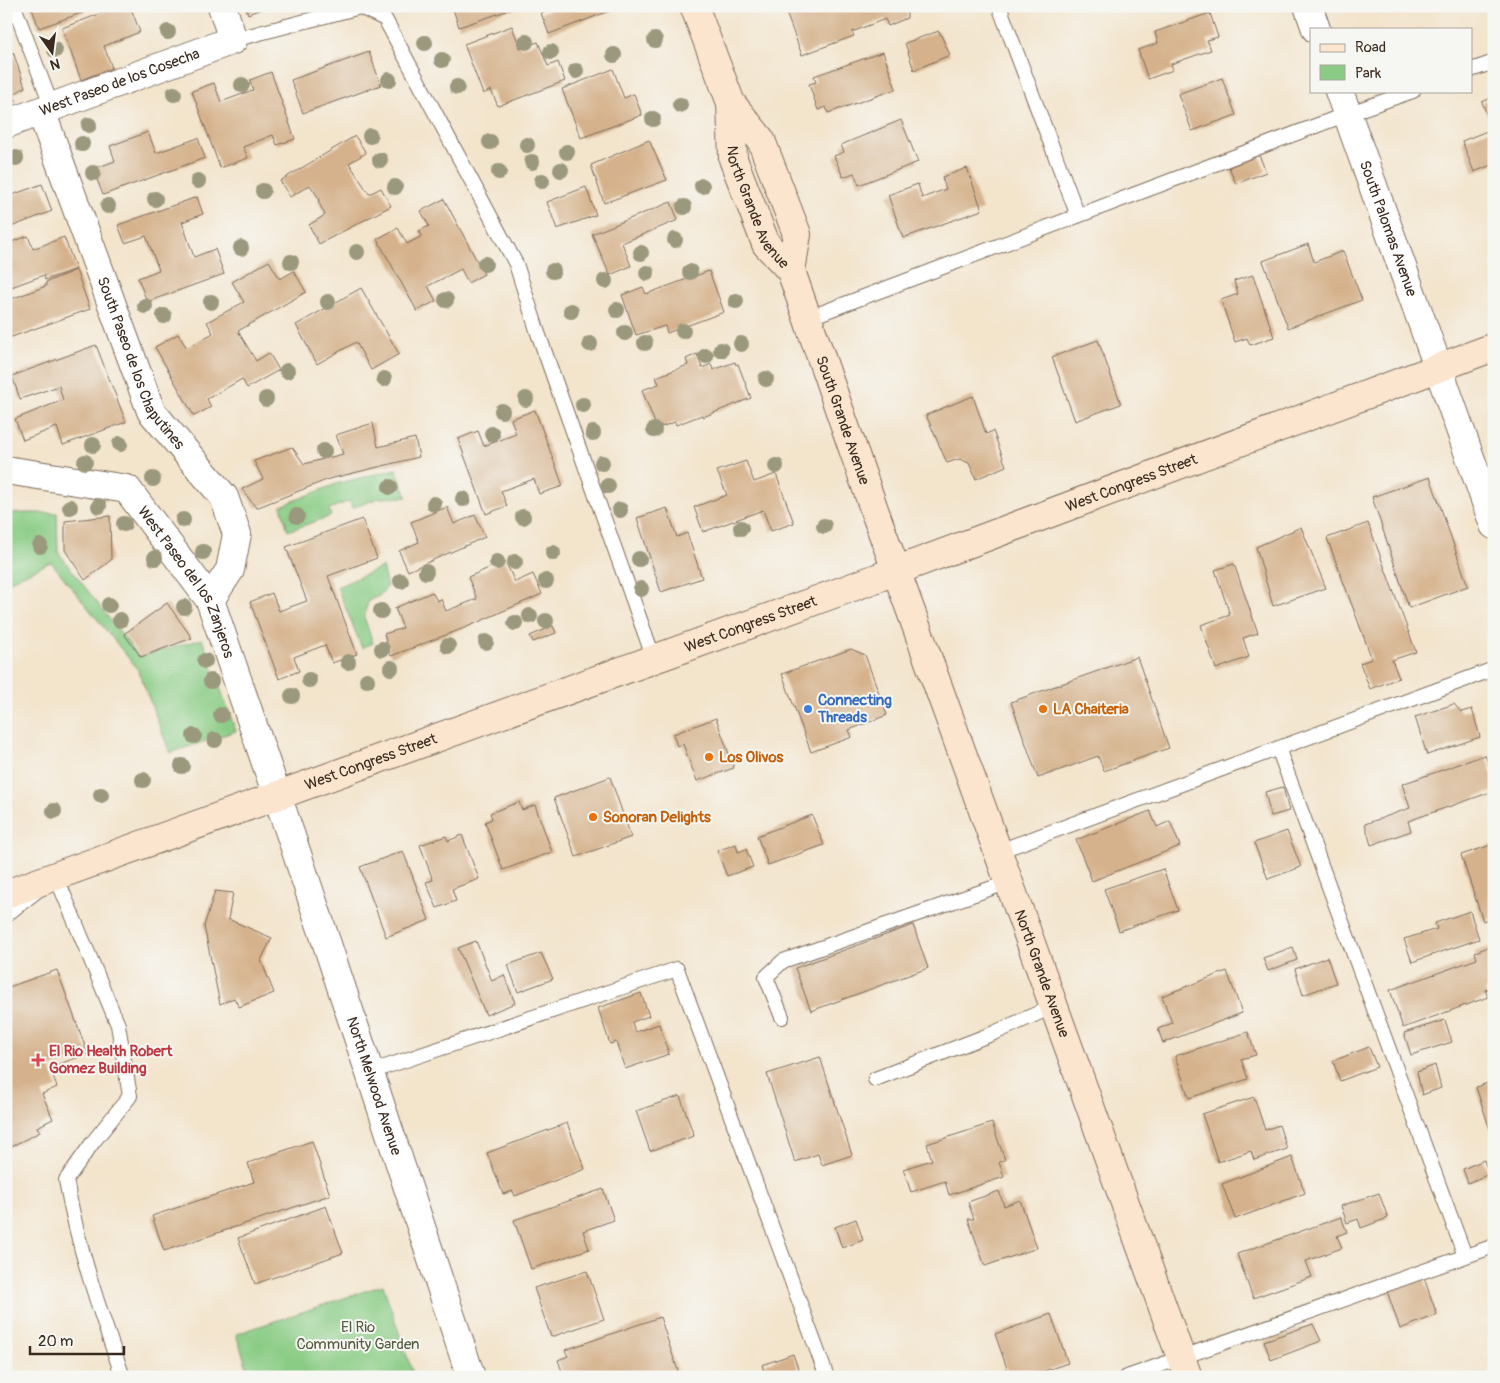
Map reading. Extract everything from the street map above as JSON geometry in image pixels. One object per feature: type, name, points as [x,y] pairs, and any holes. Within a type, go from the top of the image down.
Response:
[{"type":"main road","name":"North Grande Avenue","points":[[694,6],[731,103],[732,159],[766,244],[791,271]]},
{"type":"main road","name":"South Grande Avenue","points":[[791,271],[897,571]]},
{"type":"main road","name":"West Congress Street","points":[[6,894],[897,571],[1494,347]]},
{"type":"main road","name":"North Grande Avenue","points":[[897,571],[1185,1368]]},
{"type":"street","points":[[222,6],[233,40]]},
{"type":"street","points":[[1308,6],[1316,28]]},
{"type":"street","name":"West Paseo de los Cosecha","points":[[6,124],[233,40]]},
{"type":"street","name":"South Palomas Avenue","points":[[1343,103],[1494,526]]},
{"type":"street","name":"South Paseo de los Chaputines","points":[[46,109],[151,411],[224,497],[237,534],[230,570],[210,600]]},
{"type":"street","name":"West Paseo del los Zanjeros","points":[[6,470],[127,489],[210,600],[277,796]]},
{"type":"street","name":"North Melwood Avenue","points":[[277,796],[471,1377]]},
{"type":"lane","points":[[14,6],[46,109]]},
{"type":"lane","points":[[999,6],[1078,216]]},
{"type":"lane","points":[[233,40],[360,7],[385,19],[516,264],[538,333],[654,659]]},
{"type":"lane","points":[[1472,70],[1494,62]]},
{"type":"lane","points":[[808,318],[1078,216],[1343,103],[1407,92]]},
{"type":"lane","points":[[998,851],[1494,669]]},
{"type":"lane","points":[[1278,748],[1465,1256]]},
{"type":"lane","points":[[6,915],[56,876],[118,1025],[130,1096],[93,1142],[66,1180],[73,1220],[94,1294],[123,1377]]},
{"type":"lane","points":[[782,1017],[766,977],[783,961],[1009,882]]},
{"type":"lane","points":[[370,1072],[676,969],[827,1377]]},
{"type":"lane","points":[[875,1079],[994,1033],[1054,1006]]},
{"type":"lane","points":[[1127,1377],[1185,1368],[1494,1246]]},
{"type":"green space","points":[[396,469],[407,497],[379,498],[352,508],[350,501],[329,509],[331,516],[288,531],[281,506],[336,484]]},
{"type":"green space","points":[[6,513],[57,513],[58,552],[139,657],[202,639],[236,731],[170,753],[138,670],[51,562],[6,583]]},
{"type":"green space","points":[[382,567],[387,587],[379,596],[368,601],[364,617],[373,643],[362,648],[337,587]]},
{"type":"green space","name":"El Rio Community Garden","points":[[383,1285],[414,1377],[250,1377],[236,1334]]},
{"type":"building","points":[[31,6],[98,6],[98,7],[39,28]]},
{"type":"building","points":[[121,6],[130,6],[140,32],[104,46],[112,68],[81,80],[62,28]]},
{"type":"building","points":[[245,6],[269,6],[248,14]]},
{"type":"building","points":[[452,6],[518,6],[518,7],[459,27]]},
{"type":"building","points":[[558,6],[611,6],[612,10],[549,34],[541,13]]},
{"type":"building","points":[[796,6],[917,6],[917,8],[907,12],[907,18],[888,26],[885,19],[852,32],[854,36],[802,55],[785,10]]},
{"type":"building","points":[[1210,13],[1218,37],[1207,40],[1211,50],[1171,64],[1173,70],[1148,79],[1138,50],[1158,43],[1155,32]]},
{"type":"building","points":[[512,26],[520,48],[538,42],[548,66],[558,62],[565,81],[498,106],[491,90],[483,94],[464,44]]},
{"type":"building","points":[[939,31],[950,55],[914,70],[905,43]]},
{"type":"building","points":[[13,52],[25,87],[13,95],[16,101],[6,104],[6,57]]},
{"type":"building","points":[[369,52],[381,85],[303,113],[291,80]]},
{"type":"building","points":[[883,52],[896,89],[828,113],[826,107],[818,110],[809,84],[816,82],[814,76]]},
{"type":"building","points":[[613,69],[624,98],[634,94],[642,115],[581,138],[562,89]]},
{"type":"building","points":[[271,72],[295,139],[277,145],[273,135],[243,147],[248,158],[220,168],[192,91],[214,83],[221,102],[253,90],[250,80]]},
{"type":"building","points":[[1222,78],[1236,115],[1192,131],[1178,94]]},
{"type":"building","points":[[1494,97],[1494,164],[1474,172],[1462,141],[1492,129],[1482,102]]},
{"type":"building","points":[[901,120],[918,162],[859,185],[854,173],[843,177],[834,156],[844,152],[841,145]]},
{"type":"building","points":[[148,132],[156,153],[198,138],[205,158],[103,195],[93,169],[115,161],[110,146]]},
{"type":"building","points":[[355,136],[366,153],[349,163],[369,194],[381,188],[391,206],[319,244],[309,225],[325,215],[318,201],[320,200],[310,185],[290,197],[280,181]]},
{"type":"building","points":[[649,140],[667,180],[604,203],[591,165]]},
{"type":"building","points":[[1259,155],[1266,172],[1236,184],[1229,167]]},
{"type":"building","points":[[967,168],[982,210],[903,238],[888,195],[918,184],[922,198],[946,189],[942,177]]},
{"type":"building","points":[[6,181],[12,195],[42,184],[52,211],[6,229]]},
{"type":"building","points":[[586,187],[596,215],[557,229],[547,202]]},
{"type":"building","points":[[197,197],[203,214],[182,222],[194,257],[215,249],[224,274],[147,302],[138,278],[159,270],[146,236],[125,243],[118,225]]},
{"type":"building","points":[[444,199],[484,274],[468,283],[461,269],[428,286],[436,301],[417,311],[377,239],[398,228],[407,244],[422,236],[419,231],[429,226],[421,211]]},
{"type":"building","points":[[671,202],[678,220],[622,243],[631,266],[610,275],[592,234]]},
{"type":"building","points":[[28,236],[33,249],[64,237],[76,269],[45,280],[44,275],[6,289],[6,244]]},
{"type":"building","points":[[1308,244],[1314,262],[1343,251],[1362,300],[1288,328],[1263,261]]},
{"type":"building","points":[[269,261],[280,279],[294,271],[306,292],[238,331],[256,361],[269,353],[279,370],[247,388],[242,379],[207,399],[211,407],[194,416],[155,347],[178,334],[187,348],[213,333],[207,322],[244,302],[232,282]]},
{"type":"building","points":[[76,270],[90,309],[6,339],[6,301],[46,286],[46,282]]},
{"type":"building","points":[[709,271],[724,312],[667,333],[665,326],[636,335],[622,295],[643,287],[646,294]]},
{"type":"building","points":[[1253,275],[1274,337],[1250,345],[1247,338],[1235,342],[1221,300],[1238,294],[1234,281]]},
{"type":"building","points":[[361,288],[399,354],[371,370],[356,342],[317,364],[296,325]]},
{"type":"building","points":[[1098,340],[1121,404],[1075,421],[1052,357]]},
{"type":"building","points":[[96,345],[126,422],[63,445],[57,427],[23,440],[15,419],[63,400],[59,386],[20,399],[12,376]]},
{"type":"building","points":[[697,354],[702,368],[711,364],[713,370],[735,362],[736,365],[738,364],[751,398],[703,417],[702,415],[676,425],[675,422],[661,427],[661,425],[656,426],[642,390],[659,384],[656,377],[688,365],[686,359]]},
{"type":"building","points":[[973,396],[986,434],[993,431],[1006,466],[976,479],[969,463],[959,459],[947,463],[926,415]]},
{"type":"building","points":[[535,410],[563,486],[539,494],[534,479],[501,491],[507,506],[486,514],[458,439],[478,431],[484,446],[516,434],[511,419]]},
{"type":"building","points":[[373,423],[378,447],[415,438],[419,457],[329,479],[256,508],[242,489],[263,479],[254,461],[292,447],[304,464],[343,454],[336,435]]},
{"type":"building","points":[[746,461],[754,482],[776,474],[794,523],[771,531],[763,510],[703,532],[694,507],[727,495],[717,471]]},
{"type":"building","points":[[1430,477],[1468,586],[1409,608],[1372,497]]},
{"type":"building","points":[[447,507],[454,524],[475,515],[485,537],[408,571],[399,551],[419,542],[411,522]]},
{"type":"building","points":[[667,508],[677,537],[687,533],[702,578],[661,592],[637,518]]},
{"type":"building","points":[[110,516],[111,560],[85,580],[65,550],[65,521]]},
{"type":"building","points":[[362,519],[377,558],[328,576],[357,654],[332,663],[325,645],[294,657],[299,671],[279,679],[250,602],[272,593],[279,611],[307,601],[286,547]]},
{"type":"building","points":[[1368,523],[1416,652],[1392,660],[1399,678],[1370,689],[1360,663],[1372,659],[1327,538]]},
{"type":"building","points":[[1301,527],[1326,588],[1273,606],[1256,547]]},
{"type":"building","points":[[505,561],[515,582],[533,574],[542,594],[467,627],[391,656],[384,634],[403,628],[395,608],[432,592],[437,601],[441,599],[446,611],[477,599],[468,577]]},
{"type":"building","points":[[1234,564],[1258,633],[1243,638],[1249,657],[1216,669],[1201,625],[1230,615],[1215,570]]},
{"type":"building","points":[[167,603],[192,638],[141,657],[124,634]]},
{"type":"building","points":[[553,626],[556,633],[533,642],[530,636]]},
{"type":"building","points":[[851,649],[865,655],[887,715],[849,730],[852,737],[811,752],[782,674]]},
{"type":"building","points":[[1137,657],[1169,748],[1104,771],[1098,756],[1038,778],[1011,702]]},
{"type":"building","points":[[1454,704],[1461,712],[1472,709],[1480,737],[1427,755],[1415,717]]},
{"type":"building","name":"Los Olivos","points":[[716,718],[734,768],[697,781],[683,744],[677,746],[673,734]]},
{"type":"building","points":[[1485,755],[1494,779],[1494,791],[1408,821],[1411,831],[1371,845],[1365,824],[1410,808],[1402,784]]},
{"type":"building","name":"Sonoran Delights","points":[[610,777],[631,837],[576,857],[554,798]]},
{"type":"building","points":[[1283,787],[1289,811],[1271,816],[1265,792]]},
{"type":"building","points":[[519,802],[522,810],[535,805],[552,852],[503,870],[485,822],[492,819],[490,813]]},
{"type":"building","points":[[1150,811],[1157,827],[1170,821],[1180,846],[1092,881],[1076,840]]},
{"type":"building","points":[[812,815],[824,845],[768,865],[757,836]]},
{"type":"building","points":[[1287,831],[1301,867],[1268,879],[1254,843]]},
{"type":"building","points":[[462,835],[479,879],[452,889],[456,901],[437,908],[426,882],[433,880],[420,845],[446,836],[448,841]]},
{"type":"building","points":[[736,844],[738,852],[746,849],[753,867],[727,876],[717,851]]},
{"type":"building","points":[[1494,844],[1494,918],[1483,921],[1461,855]]},
{"type":"building","points":[[403,851],[429,920],[386,937],[360,867]]},
{"type":"building","points":[[1163,869],[1178,910],[1119,931],[1104,889]]},
{"type":"building","points":[[215,891],[233,893],[228,919],[272,938],[261,960],[274,993],[239,1007],[234,998],[220,1004],[204,926]]},
{"type":"building","points":[[1470,911],[1479,939],[1412,962],[1404,939],[1437,929],[1435,923]]},
{"type":"building","points":[[913,925],[928,968],[811,1011],[795,968]]},
{"type":"building","points":[[476,941],[492,981],[504,975],[515,1003],[486,1015],[458,948]]},
{"type":"building","points":[[1494,945],[1494,987],[1485,990],[1488,997],[1403,1028],[1390,990],[1477,959],[1475,952]]},
{"type":"building","points":[[1293,947],[1297,960],[1268,971],[1263,958]]},
{"type":"building","points":[[541,953],[553,979],[518,992],[508,965]]},
{"type":"building","points":[[1327,957],[1336,983],[1303,995],[1295,969]]},
{"type":"building","name":"El Rio Health Robert Gomez Building","points":[[57,970],[88,1054],[50,1067],[57,1087],[42,1094],[53,1119],[37,1127],[40,1132],[6,1149],[6,988]]},
{"type":"building","points":[[1227,971],[1242,1013],[1163,1043],[1158,1029],[1172,1023],[1162,996]]},
{"type":"building","points":[[641,993],[649,1016],[632,1022],[635,1032],[659,1024],[669,1054],[625,1069],[616,1042],[610,1044],[598,1008]]},
{"type":"building","points":[[1445,1020],[1452,1042],[1411,1055],[1404,1033]]},
{"type":"building","points":[[1248,1032],[1256,1055],[1241,1059],[1248,1079],[1189,1098],[1175,1056]]},
{"type":"building","points":[[1369,1047],[1377,1067],[1340,1081],[1333,1061]]},
{"type":"building","points":[[820,1057],[852,1155],[822,1165],[818,1154],[795,1162],[767,1074]]},
{"type":"building","points":[[1435,1065],[1441,1088],[1422,1095],[1417,1072]]},
{"type":"building","points":[[1494,1081],[1494,1139],[1493,1139],[1476,1087]]},
{"type":"building","points":[[680,1096],[694,1136],[650,1151],[636,1111]]},
{"type":"building","points":[[1254,1097],[1265,1130],[1279,1125],[1287,1149],[1254,1160],[1251,1151],[1218,1162],[1202,1114]]},
{"type":"building","points":[[567,1123],[585,1169],[515,1196],[513,1191],[503,1194],[487,1153]]},
{"type":"building","points":[[992,1123],[1005,1160],[999,1162],[1004,1177],[949,1195],[945,1181],[911,1192],[903,1169],[932,1160],[927,1144]]},
{"type":"building","points":[[312,1141],[330,1195],[164,1251],[152,1216],[254,1182],[248,1163]]},
{"type":"building","points":[[1292,1157],[1305,1193],[1235,1219],[1222,1184]]},
{"type":"building","points":[[1484,1160],[1489,1174],[1468,1183],[1463,1169]]},
{"type":"building","points":[[603,1189],[614,1220],[583,1231],[589,1249],[531,1269],[514,1220]]},
{"type":"building","points":[[999,1191],[1004,1206],[1020,1200],[1037,1248],[985,1266],[968,1219],[974,1219],[968,1202]]},
{"type":"building","points":[[1379,1193],[1388,1218],[1361,1228],[1358,1219],[1347,1223],[1341,1206]]},
{"type":"building","points":[[326,1206],[343,1253],[255,1284],[238,1238]]},
{"type":"building","points":[[1341,1217],[1347,1232],[1337,1236],[1342,1248],[1306,1261],[1312,1277],[1253,1298],[1237,1254]]},
{"type":"building","points":[[856,1219],[863,1240],[842,1248],[835,1227]]},
{"type":"building","points":[[587,1271],[604,1319],[551,1337],[534,1288]]},
{"type":"building","points":[[1423,1275],[1437,1315],[1400,1329],[1386,1288]]},
{"type":"building","points":[[1051,1314],[1068,1363],[1026,1377],[1010,1377],[995,1334]]},
{"type":"building","points":[[660,1317],[680,1377],[564,1377],[558,1360],[568,1356],[565,1350]]},
{"type":"building","points":[[1313,1324],[1321,1341],[1271,1360],[1264,1341]]},
{"type":"building","points":[[793,1354],[799,1371],[783,1377],[766,1377],[762,1365]]},
{"type":"place","name":"Connecting Threads","points":[[808,709]]},
{"type":"place","name":"LA Chaiteria","points":[[1043,709]]},
{"type":"place","name":"Los Olivos","points":[[709,757]]},
{"type":"place","name":"Sonoran Delights","points":[[593,817]]},
{"type":"place","name":"El Rio Health Robert Gomez Building","points":[[38,1060]]}]
